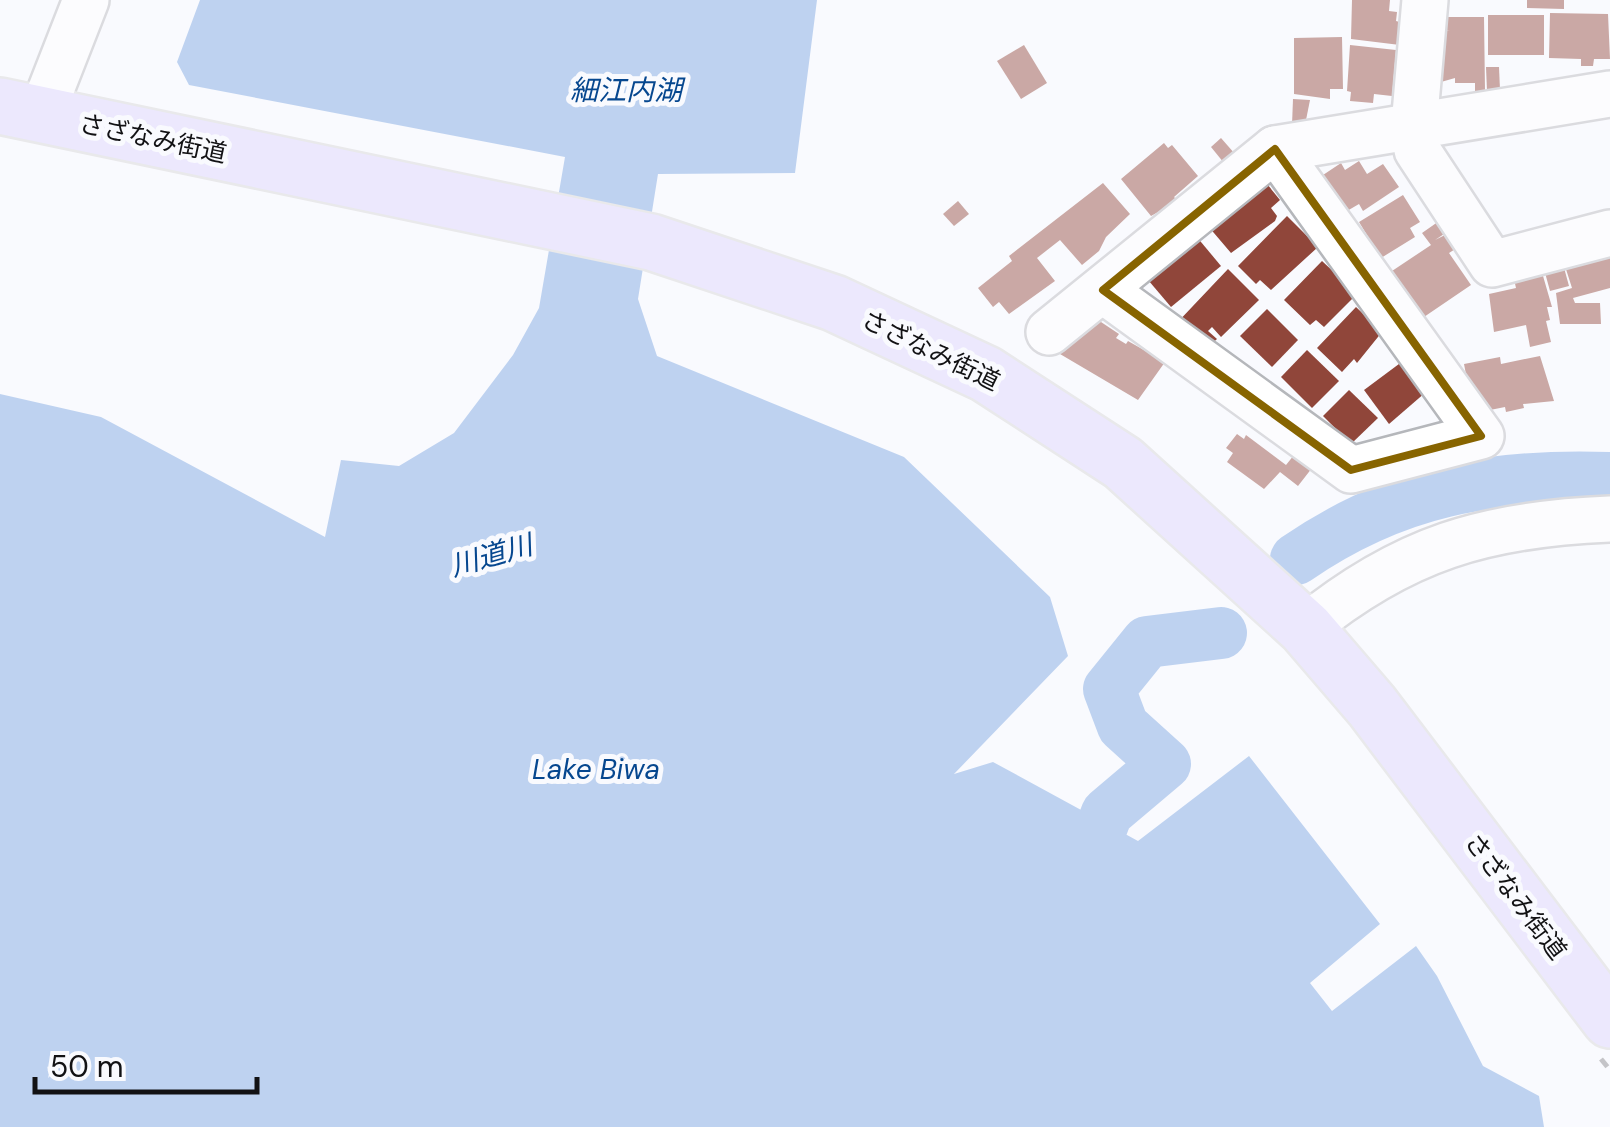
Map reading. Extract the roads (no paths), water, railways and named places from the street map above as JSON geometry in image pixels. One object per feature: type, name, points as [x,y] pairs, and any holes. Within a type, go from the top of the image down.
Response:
[{"type":"main road","name":"さざなみ街道","points":[[21,111],[651,242],[834,303],[986,374],[1123,463],[1305,628],[1372,706],[1604,1038]]},
{"type":"street","points":[[21,111],[86,0]]},
{"type":"street","points":[[1425,0],[1414,126],[1417,150],[1492,264],[1610,233]]},
{"type":"street","points":[[1049,332],[1275,149],[1610,94]]},
{"type":"street","points":[[1102,290],[1352,470],[1481,436],[1275,149]]},
{"type":"street","points":[[1305,628],[1415,556],[1449,543],[1540,522],[1610,519]]},
{"type":"water","name":"Lake Biwa","points":[[200,0],[817,0],[795,173],[658,174],[638,299],[657,356],[904,457],[1050,597],[1068,656],[954,774],[993,762],[1138,841],[1249,756],[1380,924],[1310,983],[1332,1011],[1416,946],[1437,976],[1483,1066],[1539,1096],[1544,1127],[0,1127],[0,394],[101,417],[325,537],[341,460],[399,466],[454,433],[513,355],[539,308],[565,157],[189,85],[177,62]]},
{"type":"waterway","points":[[1296,559],[1370,517],[1446,491],[1524,479],[1610,478]]},
{"type":"waterway","points":[[1069,878],[1083,875],[1107,813],[1165,764],[1123,726],[1109,689],[1147,642],[1221,633]]},
{"type":"water label","name":"細江内湖","points":[[626,90]]},
{"type":"water label","name":"川道川","points":[[491,555]]}]
